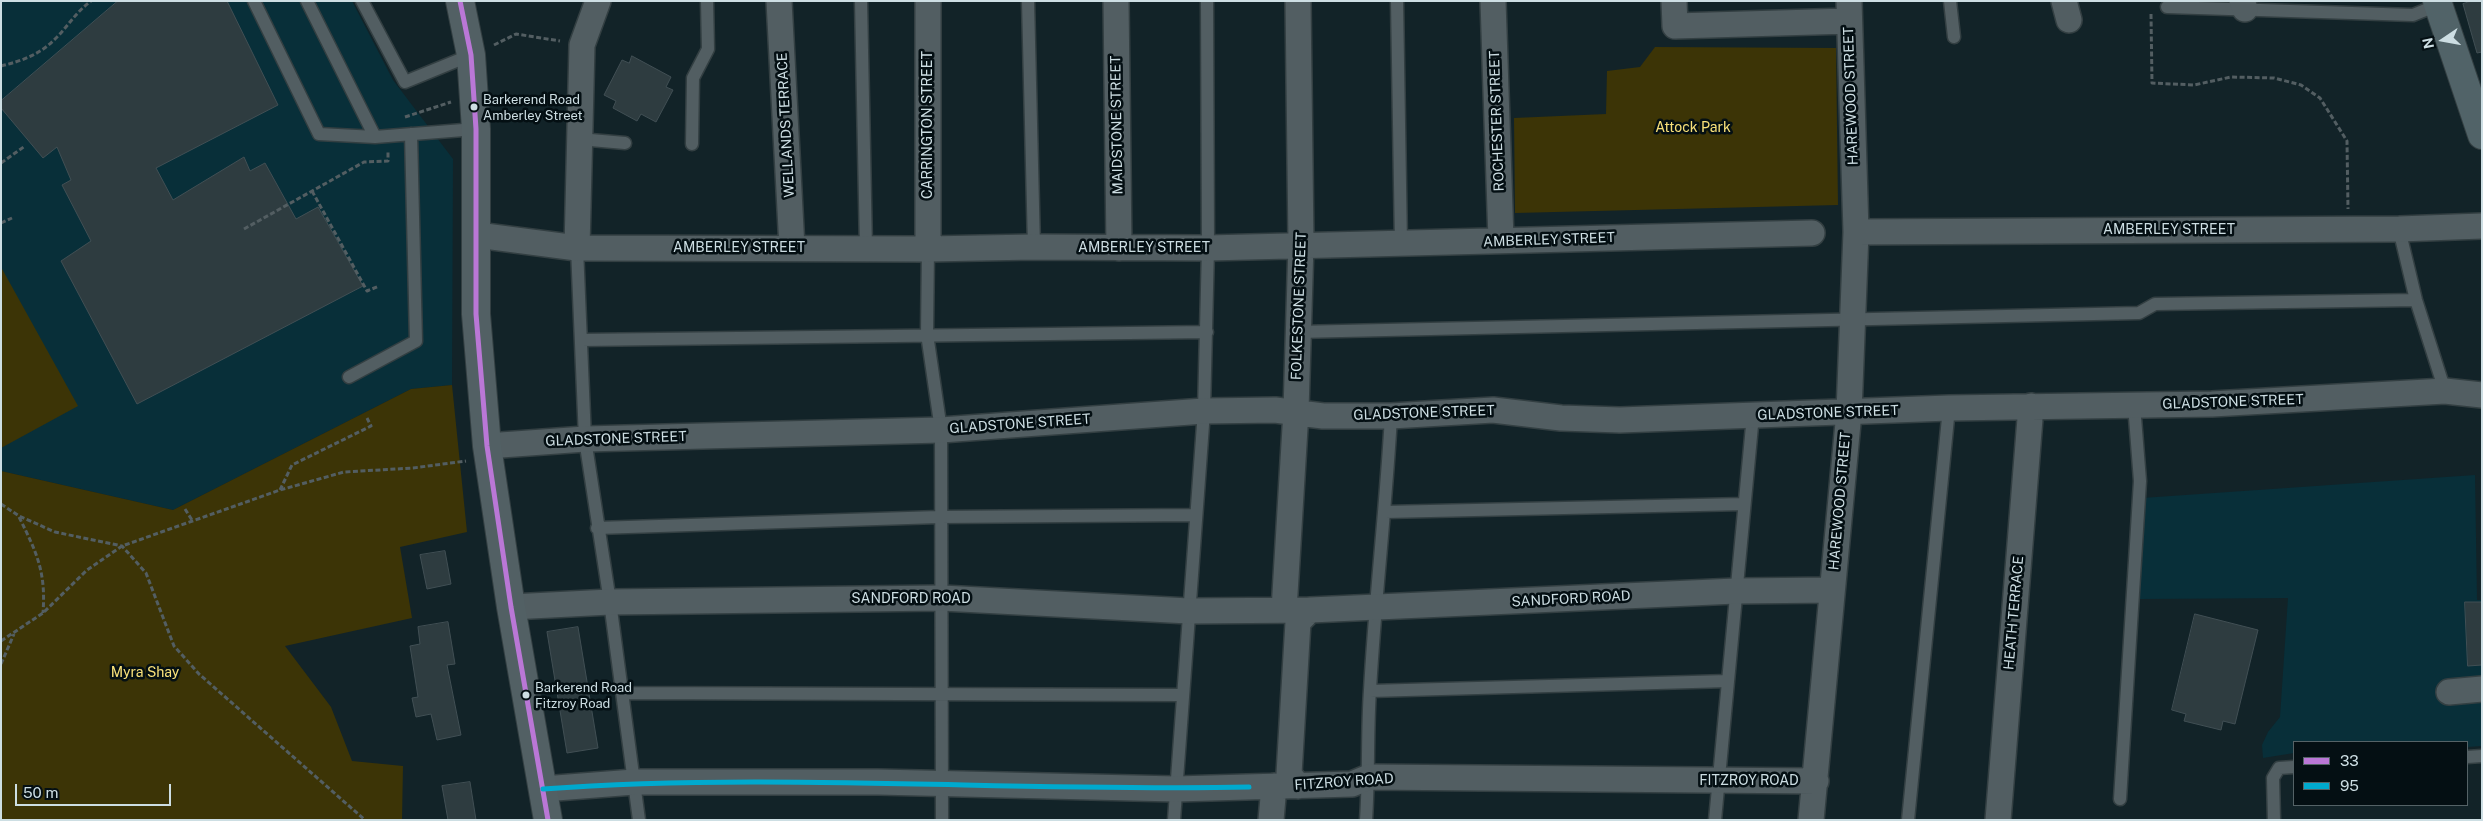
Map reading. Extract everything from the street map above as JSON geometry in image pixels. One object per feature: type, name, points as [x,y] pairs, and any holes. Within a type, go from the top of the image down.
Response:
[{"type":"main road","points":[[461,1],[471,55],[476,129],[476,314],[488,452],[511,607],[548,820]]},
{"type":"main road","points":[[2438,3],[2482,135]]},
{"type":"street","points":[[577,248],[582,45],[598,1]]},
{"type":"street","name":"WELLANDS TERRACE","points":[[779,1],[792,248]]},
{"type":"street","name":"CARRINGTON STREET","points":[[928,1],[928,249]]},
{"type":"street","name":"MAIDSTONE STREET","points":[[1116,1],[1119,248]]},
{"type":"street","name":"FOLKESTONE STREET","points":[[1271,820],[1286,786],[1289,774],[1297,614],[1286,410],[1297,332],[1301,244],[1298,1]]},
{"type":"street","name":"ROCHESTER STREET","points":[[1493,1],[1501,240]]},
{"type":"street","points":[[1674,1],[1675,26],[1849,11]]},
{"type":"street","name":"HAREWOOD STREET","points":[[1811,820],[1849,412],[1856,232],[1849,11]]},
{"type":"street","name":"AMBERLEY STREET","points":[[1856,232],[2348,230],[2482,226]]},
{"type":"street","name":"AMBERLEY STREET","points":[[477,234],[577,248],[928,249],[1034,247],[1208,248],[1301,244],[1400,245],[1501,240],[1812,233]]},
{"type":"street","name":"GLADSTONE STREET","points":[[488,452],[585,439],[941,430],[1204,411],[1286,410],[1323,416],[1391,416],[1493,410],[1561,418],[1620,420],[1949,408],[2212,404],[2445,391],[2482,395]]},
{"type":"street","name":"HEATH TERRACE","points":[[1998,820],[2031,406]]},
{"type":"street","name":"SANDFORD ROAD","points":[[511,607],[610,602],[942,598],[1189,611],[1297,614],[1377,608],[1736,591],[1832,590]]},
{"type":"street","points":[[2449,692],[2482,689]]},
{"type":"street","name":"FITZROY ROAD","points":[[543,789],[634,782],[878,782],[1176,789],[1352,784],[1369,777],[1816,781]]},
{"type":"lane","points":[[254,1],[319,134],[375,137],[476,129]]},
{"type":"lane","points":[[307,1],[375,137]]},
{"type":"lane","points":[[362,1],[404,82],[471,55]]},
{"type":"lane","points":[[692,144],[693,78],[708,49],[707,1]]},
{"type":"lane","points":[[861,1],[866,249]]},
{"type":"lane","points":[[1028,1],[1034,247]]},
{"type":"lane","points":[[1174,820],[1204,411],[1208,248],[1207,1]]},
{"type":"lane","points":[[1397,1],[1400,245]]},
{"type":"lane","points":[[1950,1],[1954,37]]},
{"type":"lane","points":[[2167,7],[2244,5],[2413,15],[2438,3]]},
{"type":"lane","points":[[349,377],[416,341],[412,134]]},
{"type":"lane","points":[[579,139],[625,143]]},
{"type":"lane","points":[[2400,229],[2416,300],[2445,391]]},
{"type":"lane","points":[[577,248],[585,439],[597,528],[610,602],[639,820]]},
{"type":"lane","points":[[928,249],[927,334],[941,430],[939,517],[942,598],[942,820]]},
{"type":"lane","points":[[1297,332],[2140,314],[2155,304],[2416,300]]},
{"type":"lane","points":[[581,340],[927,334],[1207,332]]},
{"type":"lane","points":[[2120,798],[2140,480],[2134,405]]},
{"type":"lane","points":[[1908,820],[1949,408]]},
{"type":"lane","points":[[1715,820],[1753,415]]},
{"type":"lane","points":[[1366,820],[1369,777],[1370,691],[1391,416]]},
{"type":"lane","points":[[1385,512],[1744,504]]},
{"type":"lane","points":[[597,528],[939,517],[1195,516]]},
{"type":"lane","points":[[1370,691],[1728,681]]},
{"type":"lane","points":[[622,693],[1183,695]]},
{"type":"lane","points":[[2468,757],[2482,756]]},
{"type":"lane","points":[[2274,820],[2274,778],[2279,768],[2293,767]]},
{"type":"path","points":[[1,66],[29,59],[56,39],[76,13],[91,1]]},
{"type":"path","points":[[2167,7],[2151,6],[2152,83],[2194,85],[2231,77],[2274,78],[2301,85],[2320,98],[2347,140],[2348,230]]},
{"type":"path","points":[[471,55],[516,34],[582,45]]},
{"type":"path","points":[[244,229],[364,162],[388,161],[389,136],[393,124],[410,115],[474,97]]},
{"type":"path","points":[[1,163],[24,146]]},
{"type":"path","points":[[312,191],[367,291],[379,286]]},
{"type":"path","points":[[1,223],[12,218]]},
{"type":"path","points":[[280,490],[292,465],[371,426],[367,418]]},
{"type":"path","points":[[1,641],[43,613],[87,570],[122,546],[280,490],[344,472],[413,468],[488,452]]},
{"type":"path","points":[[1,504],[19,516],[55,532],[122,546],[146,572],[174,646],[199,674],[365,820]]},
{"type":"path","points":[[186,509],[192,520]]},
{"type":"path","points":[[19,516],[38,555],[45,588],[43,613]]},
{"type":"path","points":[[1,664],[14,634]]},
{"type":"shaded area","points":[[1,1],[352,1],[393,80],[453,159],[452,385],[411,389],[173,510],[1,471]]},
{"type":"shaded area","points":[[2475,475],[2477,600],[2482,600],[2482,746],[2468,747],[2468,741],[2293,741],[2293,753],[2263,758],[2262,745],[2268,732],[2280,717],[2288,598],[2139,599],[2142,498]]},
{"type":"green space","name":"Attock Park","points":[[1655,47],[1836,48],[1838,205],[1515,213],[1514,118],[1606,114],[1607,71],[1640,67]]},
{"type":"green space","points":[[1,267],[78,406],[1,448]]},
{"type":"green space","name":"Myra Shay","points":[[452,385],[467,532],[400,547],[412,618],[285,646],[331,707],[352,761],[403,766],[402,820],[1,820],[1,471],[173,510],[411,389]]},
{"type":"building","points":[[118,1],[227,1],[278,105],[156,168],[173,200],[244,157],[250,171],[265,163],[296,219],[318,207],[363,286],[137,404],[61,261],[91,241],[62,185],[71,180],[57,147],[43,158],[1,108],[1,101]]},
{"type":"building","points":[[2472,1],[2482,1],[2482,52],[2477,53],[2463,4]]},
{"type":"building","points":[[632,56],[671,77],[666,87],[673,90],[656,122],[641,114],[637,121],[613,108],[616,101],[604,95],[622,60],[629,63]]},
{"type":"building","points":[[445,551],[451,584],[427,589],[420,555]]},
{"type":"building","points":[[2465,602],[2482,602],[2482,665],[2468,666]]},
{"type":"building","points":[[2195,614],[2258,630],[2235,724],[2223,721],[2221,730],[2184,721],[2186,714],[2172,710]]},
{"type":"building","points":[[448,622],[455,664],[447,665],[461,735],[437,740],[431,714],[416,717],[412,698],[418,697],[410,646],[420,644],[418,627]]},
{"type":"building","points":[[578,627],[598,748],[567,753],[547,632]]},
{"type":"building","points":[[470,782],[476,820],[448,820],[442,786]]},
{"type":"transit line","name":"33","points":[[460,1],[471,55],[476,129],[476,314],[487,446],[511,607],[548,820]]},
{"type":"transit line","name":"95","points":[[543,789],[719,782],[1161,788],[1249,787]]},
{"type":"place","name":"Barkerend Road Amberley Street","points":[[474,107]]},
{"type":"place","name":"Barkerend Road Fitzroy Road","points":[[526,695]]}]
